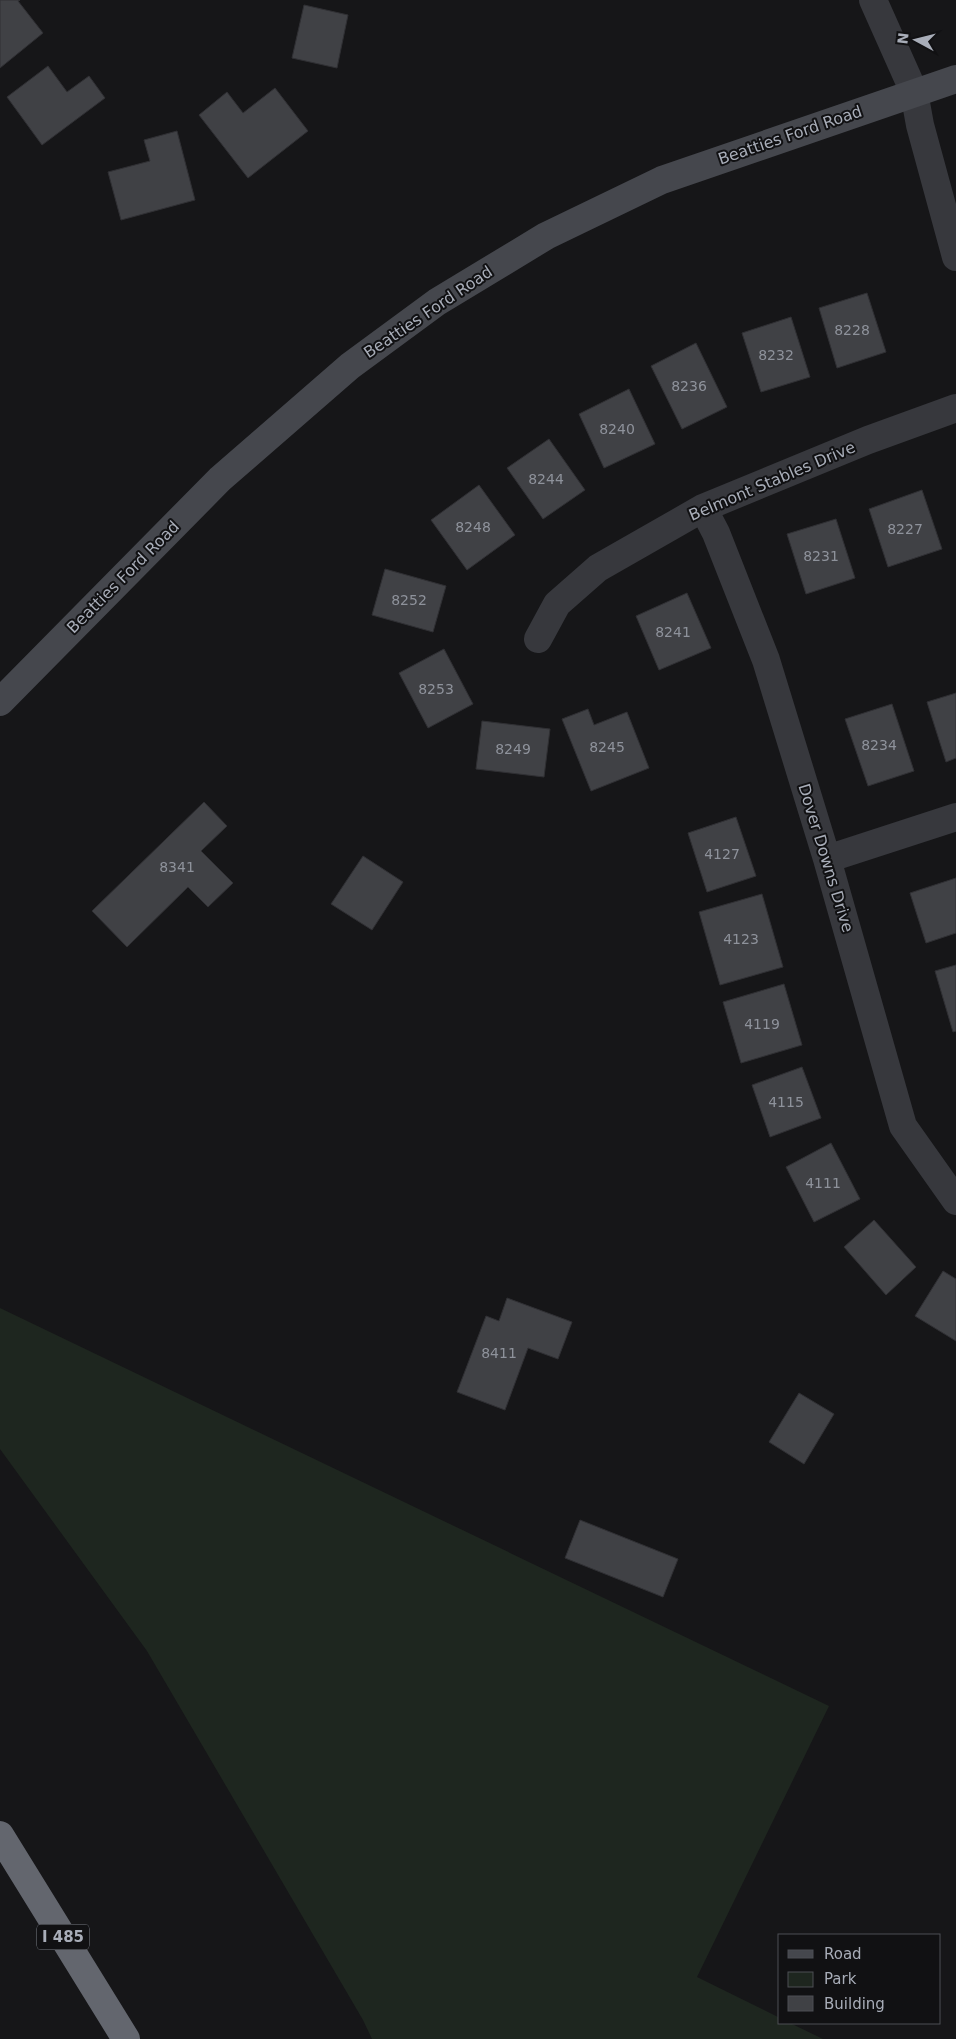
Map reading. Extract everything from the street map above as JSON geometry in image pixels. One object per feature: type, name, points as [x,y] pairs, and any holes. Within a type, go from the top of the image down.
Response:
[{"type":"highway","name":"I 485","points":[[0,1835],[126,2039]]},
{"type":"main road","name":"Beatties Ford Road","points":[[0,702],[220,479],[350,366],[437,302],[546,236],[662,180],[956,78]]},
{"type":"street","points":[[873,0],[914,92],[920,125],[956,257]]},
{"type":"street","name":"Belmont Stables Drive","points":[[538,638],[557,604],[598,568],[704,508],[868,440],[956,408]]},
{"type":"street","name":"Dover Downs Drive","points":[[704,508],[716,533],[766,660],[827,859],[903,1126],[956,1201]]},
{"type":"street","points":[[827,859],[956,817]]},
{"type":"green space","points":[[0,1308],[829,1706],[697,1977],[778,2017],[778,2024],[792,2024],[823,2039],[372,2039],[363,2020],[147,1651],[0,1449]]},
{"type":"building","points":[[0,0],[20,0],[18,1],[43,33],[0,68]]},
{"type":"building","points":[[304,5],[348,15],[337,68],[292,58]]},
{"type":"building","points":[[48,66],[67,92],[89,76],[105,98],[42,145],[7,97]]},
{"type":"building","points":[[275,88],[308,131],[248,178],[199,115],[227,92],[243,113]]},
{"type":"building","points":[[177,131],[195,200],[121,220],[108,172],[150,161],[144,140]]},
{"type":"building","points":[[867,293],[886,352],[837,368],[819,308]]},
{"type":"building","points":[[791,317],[810,377],[761,392],[742,333]]},
{"type":"building","points":[[696,343],[727,407],[682,429],[651,366]]},
{"type":"building","points":[[629,389],[655,444],[604,468],[579,414]]},
{"type":"building","points":[[549,439],[585,490],[543,519],[507,468]]},
{"type":"building","points":[[479,485],[515,535],[467,570],[431,520]]},
{"type":"building","points":[[922,490],[942,549],[888,567],[869,509]]},
{"type":"building","points":[[836,519],[855,578],[806,594],[787,534]]},
{"type":"building","points":[[385,569],[446,586],[433,632],[372,615]]},
{"type":"building","points":[[687,593],[711,648],[659,670],[636,616]]},
{"type":"building","points":[[444,649],[473,704],[428,728],[399,673]]},
{"type":"building","points":[[956,693],[956,758],[946,762],[927,702]]},
{"type":"building","points":[[892,704],[914,771],[868,786],[845,719]]},
{"type":"building","points":[[588,709],[594,725],[627,712],[649,768],[591,791],[562,719]]},
{"type":"building","points":[[482,721],[550,729],[544,777],[476,769]]},
{"type":"building","points":[[204,802],[227,826],[201,851],[233,883],[208,907],[188,887],[127,947],[92,911]]},
{"type":"building","points":[[736,817],[756,876],[707,892],[688,833]]},
{"type":"building","points":[[363,856],[403,882],[372,930],[331,904]]},
{"type":"building","points":[[956,878],[956,933],[926,943],[910,893]]},
{"type":"building","points":[[762,894],[783,967],[720,985],[699,912]]},
{"type":"building","points":[[956,965],[956,1031],[953,1032],[935,971]]},
{"type":"building","points":[[784,984],[802,1045],[741,1063],[723,1002]]},
{"type":"building","points":[[802,1067],[821,1118],[770,1137],[752,1085]]},
{"type":"building","points":[[831,1143],[860,1199],[814,1222],[786,1167]]},
{"type":"building","points":[[874,1220],[916,1267],[886,1295],[844,1247]]},
{"type":"building","points":[[943,1271],[956,1279],[956,1341],[915,1316]]},
{"type":"building","points":[[507,1298],[572,1322],[558,1359],[528,1348],[505,1410],[457,1392],[486,1316],[499,1321]]},
{"type":"building","points":[[799,1393],[834,1414],[804,1464],[769,1442]]},
{"type":"building","points":[[580,1520],[678,1559],[663,1597],[565,1558]]}]
